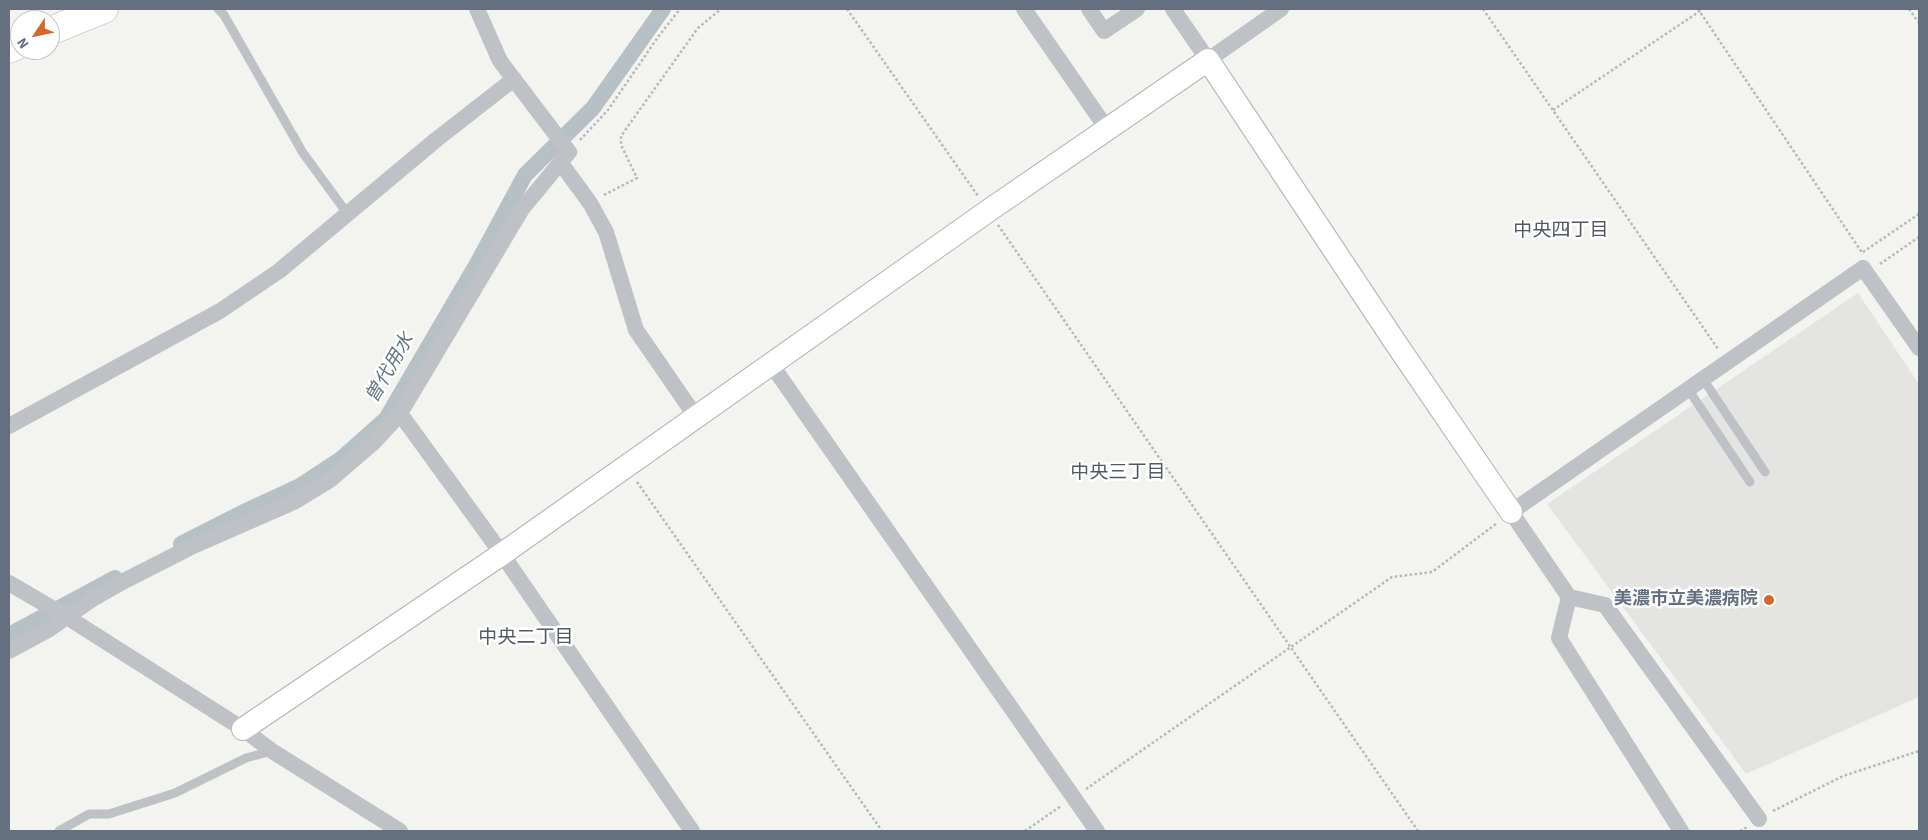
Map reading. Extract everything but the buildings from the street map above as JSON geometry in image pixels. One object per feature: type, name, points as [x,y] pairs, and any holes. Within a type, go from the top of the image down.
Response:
[{"type":"highway","points":[[60,27],[104,9]]},
{"type":"street","points":[[477,9],[500,61],[555,132],[565,157],[606,232],[636,330],[696,417]]},
{"type":"street","points":[[1024,9],[1107,129]]},
{"type":"street","points":[[1089,9],[1104,31],[1137,9]]},
{"type":"street","points":[[1173,9],[1384,326],[1569,597],[1605,605],[1759,819]]},
{"type":"street","points":[[243,729],[502,554],[988,211],[1282,9]]},
{"type":"street","points":[[9,426],[220,311],[279,271],[437,139],[514,79]]},
{"type":"street","points":[[9,651],[48,630],[94,598],[126,580],[191,548],[294,502],[330,480],[373,443],[399,415],[522,209],[565,157]]},
{"type":"street","points":[[1511,512],[1703,380],[1864,264],[1919,348]]},
{"type":"street","points":[[771,364],[1097,831]]},
{"type":"street","points":[[399,415],[404,419],[502,554],[692,831]]},
{"type":"street","points":[[9,583],[243,729],[272,750],[400,831]]},
{"type":"street","points":[[1569,597],[1559,638],[1681,831]]},
{"type":"lane","points":[[218,9],[224,15],[303,153],[347,213]]},
{"type":"lane","points":[[1703,380],[1765,472]]},
{"type":"lane","points":[[1688,390],[1750,482]]},
{"type":"lane","points":[[59,831],[89,814],[109,814],[175,793],[246,758],[272,750]]},
{"type":"path","points":[[565,157],[608,110],[658,37],[680,9]]},
{"type":"path","points":[[590,204],[637,178],[621,145],[621,136],[698,28],[721,9]]},
{"type":"path","points":[[847,9],[1418,831]]},
{"type":"path","points":[[1483,9],[1728,362]]},
{"type":"path","points":[[1909,9],[1919,24]]},
{"type":"path","points":[[1553,110],[1700,10],[1864,264]]},
{"type":"path","points":[[1864,264],[1919,214]]},
{"type":"path","points":[[1864,264],[1919,237]]},
{"type":"path","points":[[626,467],[882,831]]},
{"type":"path","points":[[1025,831],[1289,646],[1392,577],[1432,572],[1511,512]]},
{"type":"path","points":[[1740,831],[1759,819],[1843,776],[1919,751]]},
{"type":"shaded area","name":"美濃市立美濃病院","points":[[1858,293],[1919,384],[1919,697],[1746,774],[1547,504]]},
{"type":"waterway","name":"曽代用水","points":[[181,544],[300,486],[341,459],[386,419],[478,262],[525,175],[593,108],[663,9]]},
{"type":"waterway","name":"曽代用水","points":[[9,635],[115,578]]},
{"type":"place","name":"美濃市立美濃病院","points":[[1769,600]]},
{"type":"district","name":"中央四丁目","points":[[1561,232]]},
{"type":"district","name":"中央三丁目","points":[[1118,474]]},
{"type":"district","name":"中央二丁目","points":[[526,639]]}]
